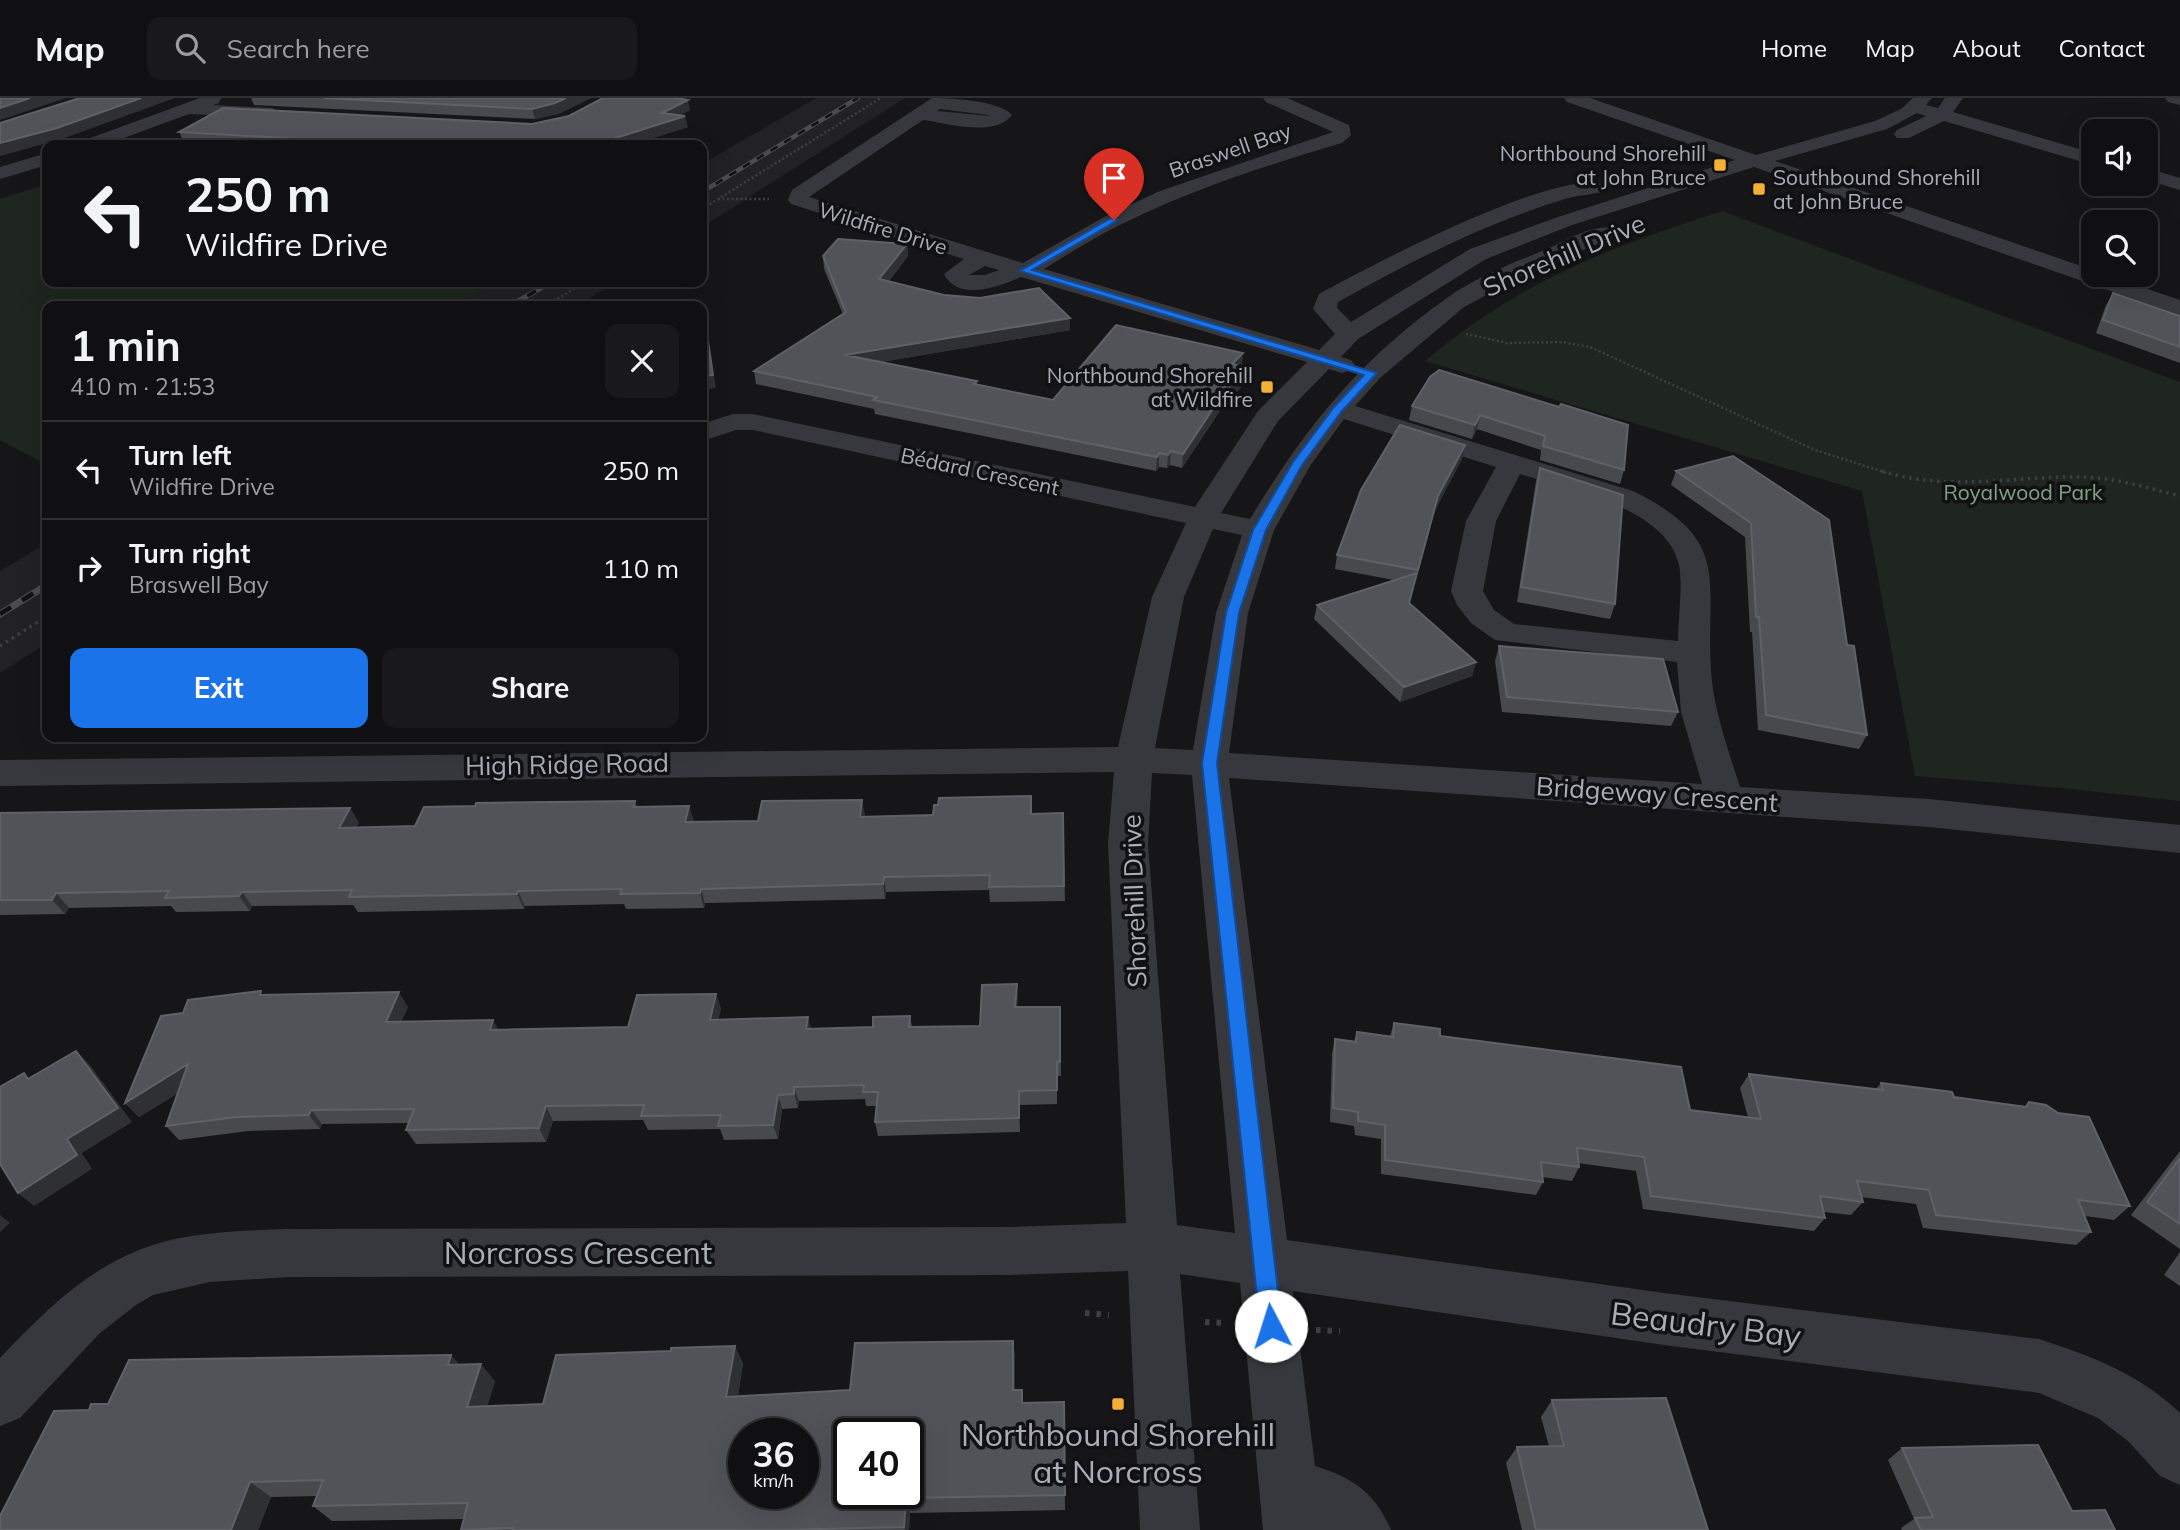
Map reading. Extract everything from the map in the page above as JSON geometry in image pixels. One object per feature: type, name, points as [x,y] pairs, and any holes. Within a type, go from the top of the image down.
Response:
[{"type":"street","points":[[103,140],[190,108],[246,98]]},
{"type":"street","name":"Braswell Bay","points":[[1022,270],[1114,220],[1180,191],[1342,135],[1343,129],[1332,123],[1272,98]]},
{"type":"street","points":[[1573,98],[2180,307]]},
{"type":"street","points":[[2174,98],[2180,100]]},
{"type":"street","points":[[1895,101],[1933,105],[2081,155]]},
{"type":"street","points":[[141,140],[217,104],[290,114]]},
{"type":"street","name":"Wildfire Drive","points":[[934,105],[799,194],[798,198],[813,207],[1022,270],[1336,347],[1371,373]]},
{"type":"street","name":"Shorehill Drive","points":[[1170,1530],[1128,844],[1134,759],[1168,597],[1202,520],[1267,417],[1336,347],[1478,254],[1565,220],[1881,125],[1933,105]]},
{"type":"street","name":"Shorehill Drive","points":[[1361,1530],[1348,1514],[1325,1496],[1290,1510],[1266,1262],[1209,763],[1232,613],[1259,530],[1297,465],[1338,409],[1371,373],[1456,302],[1522,267],[1600,234],[1884,143],[1933,105]]},
{"type":"street","points":[[0,173],[42,160]]},
{"type":"street","points":[[0,188],[42,175]]},
{"type":"street","points":[[2158,178],[2180,184]]},
{"type":"street","name":"Shorehill Drive","points":[[1336,347],[1325,309],[1326,299],[1417,251],[1482,222],[1571,191],[1592,188],[1648,194]]},
{"type":"street","name":"Wildfire Drive","points":[[982,258],[959,270],[955,274],[957,278],[974,284],[986,283],[1022,270]]},
{"type":"street","points":[[1338,409],[1623,497],[1653,512],[1676,530],[1690,550],[1695,566],[1695,653],[1699,712],[1726,799]]},
{"type":"street","name":"Bédard Crescent","points":[[707,431],[733,422],[753,422],[1202,520],[1259,530]]},
{"type":"street","points":[[1513,462],[1481,520],[1467,591],[1479,615],[1490,625],[1507,633],[1695,653]]},
{"type":"street","name":"High Ridge Road","points":[[0,774],[413,751],[1134,759]]},
{"type":"street","name":"Bridgeway Crescent","points":[[1134,759],[1930,813],[2180,839]]},
{"type":"street","name":"Norcross Crescent","points":[[0,1398],[62,1334],[134,1277],[167,1266],[213,1258],[302,1253],[997,1251],[1153,1246],[1204,1253]]},
{"type":"street","name":"Beaudry Bay","points":[[1204,1253],[1664,1319],[2039,1366],[2096,1385],[2125,1401],[2156,1426],[2180,1456]]},
{"type":"path","points":[[707,206],[881,98]]},
{"type":"path","points":[[718,200],[798,198]]},
{"type":"path","points":[[554,301],[578,287]]},
{"type":"path","points":[[1426,328],[1481,336],[1494,341],[1562,342],[1590,347],[1815,450],[1889,474],[1957,484],[2081,477],[2130,484],[2180,496]]},
{"type":"path","points":[[0,646],[42,619]]},
{"type":"path","points":[[1085,1313],[1340,1331]]},
{"type":"shaded area","points":[[816,98],[905,98],[707,224],[707,161]]},
{"type":"shaded area","points":[[490,287],[608,287],[585,301],[465,301]]},
{"type":"shaded area","points":[[42,546],[42,646],[0,673],[0,571]]},
{"type":"green space","points":[[42,186],[42,287],[490,287],[465,301],[42,301],[42,462],[0,440],[0,199]]},
{"type":"green space","name":"Royalwood Park","points":[[1722,211],[2180,382],[2180,801],[1915,776],[1862,491],[1425,361],[1460,333],[1530,288],[1602,254]]},
{"type":"building","points":[[0,98],[30,98],[0,108]]},
{"type":"building","points":[[80,98],[141,98],[57,128],[0,143],[0,123]]},
{"type":"building","points":[[323,98],[566,98],[532,109]]},
{"type":"building","points":[[603,98],[688,100],[662,113],[685,116],[609,140],[319,140],[179,132],[223,108],[532,124],[569,116]]},
{"type":"building","points":[[838,239],[907,244],[879,279],[944,295],[980,298],[1039,288],[1070,318],[845,355],[977,381],[974,384],[1053,400],[1116,325],[1243,353],[1232,364],[1248,368],[1224,392],[1183,454],[1171,451],[1168,455],[1159,453],[1157,457],[873,400],[877,397],[754,371],[846,312],[823,256]]},
{"type":"building","points":[[2113,293],[2180,316],[2180,347],[2103,320]]},
{"type":"building","points":[[707,341],[713,375],[707,376]]},
{"type":"building","points":[[1439,370],[1628,425],[1624,470],[1543,446],[1545,436],[1480,415],[1475,425],[1412,406],[1430,377]]},
{"type":"building","points":[[1400,425],[1465,445],[1438,496],[1418,570],[1337,555],[1361,490]]},
{"type":"building","points":[[1733,456],[1829,520],[1847,645],[1854,646],[1867,735],[1766,715],[1759,617],[1756,617],[1751,523],[1676,471]]},
{"type":"building","points":[[1540,468],[1623,495],[1615,604],[1521,587]]},
{"type":"building","points":[[1417,573],[1409,603],[1476,662],[1404,687],[1317,605]]},
{"type":"building","points":[[1499,646],[1663,659],[1678,712],[1507,697]]},
{"type":"building","points":[[1031,796],[1031,814],[1063,813],[1064,886],[989,887],[990,875],[884,877],[883,884],[701,889],[700,893],[620,894],[622,889],[349,897],[352,890],[242,892],[239,896],[165,898],[169,891],[56,893],[52,900],[0,900],[0,813],[350,808],[339,828],[415,826],[424,807],[475,806],[476,803],[635,801],[633,807],[689,806],[685,822],[758,821],[762,801],[862,800],[860,817],[933,815],[934,805],[938,805],[939,798]]},
{"type":"building","points":[[1017,984],[1015,1007],[1060,1007],[1057,1090],[1019,1091],[1019,1118],[875,1122],[878,1092],[863,1092],[864,1085],[794,1087],[794,1094],[778,1095],[773,1125],[718,1126],[721,1115],[641,1116],[644,1105],[546,1106],[539,1128],[406,1130],[414,1109],[311,1110],[309,1115],[236,1117],[166,1126],[188,1064],[125,1103],[161,1016],[183,1013],[188,1000],[261,991],[260,995],[399,992],[386,1022],[493,1020],[490,1030],[628,1027],[637,995],[716,994],[710,1020],[808,1017],[806,1029],[873,1027],[873,1017],[910,1016],[909,1027],[980,1026],[982,985]]},
{"type":"building","points":[[1394,1023],[1440,1029],[1440,1036],[1681,1067],[1690,1110],[1761,1119],[1749,1074],[1883,1090],[1881,1083],[1952,1092],[1954,1097],[2026,1107],[2029,1102],[2046,1105],[2058,1113],[2089,1117],[2130,1206],[2078,1200],[2091,1232],[1936,1215],[1929,1190],[1857,1181],[1863,1202],[1820,1196],[1825,1218],[1651,1196],[1644,1157],[1577,1148],[1579,1167],[1541,1162],[1543,1182],[1385,1160],[1385,1125],[1358,1121],[1358,1112],[1333,1108],[1335,1039],[1356,1042],[1357,1032],[1393,1037]]},
{"type":"building","points":[[76,1051],[118,1108],[67,1139],[77,1155],[18,1193],[0,1164],[0,1087],[24,1073],[28,1079]]},
{"type":"building","points":[[2180,1158],[2180,1224],[2147,1202]]},
{"type":"building","points":[[1013,1341],[1013,1390],[1022,1390],[1022,1403],[1064,1402],[1065,1495],[924,1498],[924,1418],[833,1418],[833,1509],[905,1509],[904,1527],[780,1530],[461,1530],[468,1503],[313,1506],[323,1480],[250,1482],[231,1530],[0,1530],[0,1516],[54,1411],[89,1410],[91,1404],[108,1404],[129,1360],[451,1355],[448,1365],[481,1364],[467,1407],[543,1404],[556,1355],[735,1346],[726,1397],[850,1390],[855,1343]]},
{"type":"building","points":[[1666,1398],[1708,1530],[1536,1530],[1517,1447],[1564,1446],[1552,1400]]},
{"type":"building","points":[[2038,1445],[2072,1511],[2105,1510],[2115,1530],[1921,1530],[1915,1518],[1933,1517],[1902,1448]]},
{"type":"railway","points":[[707,189],[858,98]]},
{"type":"railway","points":[[519,301],[542,287]]},
{"type":"railway","points":[[0,614],[42,588]]},
{"type":"place","name":"Northbound Shorehill at John Bruce","points":[[1720,165]]},
{"type":"place","name":"Southbound Shorehill at John Bruce","points":[[1759,189]]},
{"type":"place","name":"Northbound Shorehill at Wildfire","points":[[1267,387]]},
{"type":"place","name":"Northbound Shorehill at Norcross","points":[[1118,1404]]},
{"type":"route","points":[[1114,220],[1024,271],[1371,373],[1338,409],[1297,465],[1259,530],[1232,613],[1209,763],[1263,1234],[1271,1326]]}]
